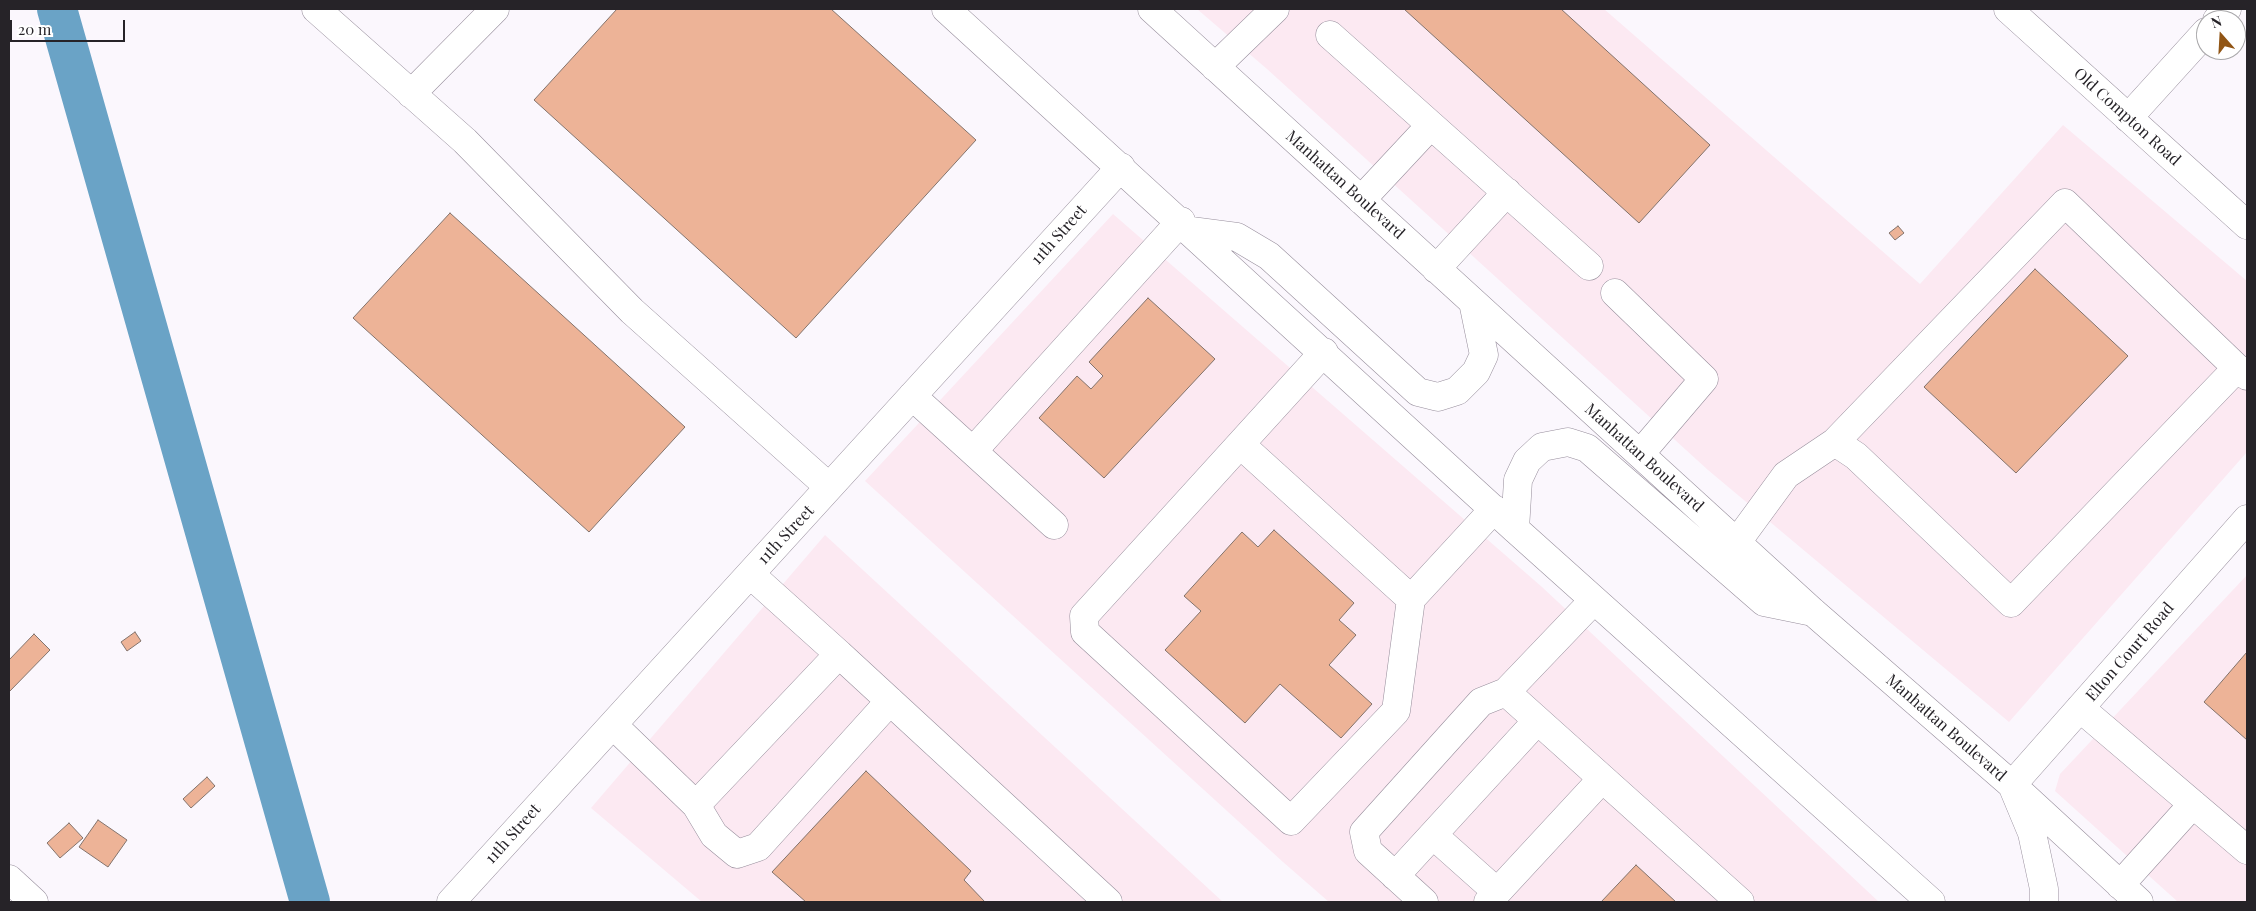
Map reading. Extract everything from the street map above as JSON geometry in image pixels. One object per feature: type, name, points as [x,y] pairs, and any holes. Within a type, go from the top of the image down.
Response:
[{"type":"street","points":[[316,9],[465,141],[632,311],[830,487]]},
{"type":"street","points":[[411,94],[495,9]]},
{"type":"street","points":[[946,9],[1324,352],[1515,529],[1931,902]]},
{"type":"street","name":"Manhattan Boulevard","points":[[1152,9],[1813,612],[2012,785],[2130,894]]},
{"type":"street","points":[[1215,67],[1275,9]]},
{"type":"street","name":"Old Compton Road","points":[[2008,9],[2247,225]]},
{"type":"street","points":[[1330,35],[1589,266]]},
{"type":"street","points":[[2128,118],[2196,43]]},
{"type":"street","points":[[1361,200],[1430,125]]},
{"type":"street","name":"11th Street","points":[[451,902],[1121,167]]},
{"type":"street","points":[[1436,269],[1507,192]]},
{"type":"street","points":[[1736,542],[1786,475],[1835,442],[2065,203],[2242,372],[2011,603],[1856,456],[1835,442]]},
{"type":"street","points":[[1186,226],[1237,237],[1269,256],[1418,392],[1438,397],[1457,391],[1476,372],[1484,355],[1473,302]]},
{"type":"street","points":[[973,451],[1186,226]]},
{"type":"street","points":[[1616,293],[1704,379],[1640,454]]},
{"type":"street","points":[[1324,352],[1084,616],[1085,632],[1292,821],[1396,712],[1411,599],[1494,508]]},
{"type":"street","points":[[912,396],[1054,525]]},
{"type":"street","points":[[1515,529],[1518,480],[1527,461],[1542,447],[1568,442],[1587,448],[1764,602],[1813,612]]},
{"type":"street","points":[[1241,444],[1411,599]]},
{"type":"street","name":"Elton Court Road","points":[[2012,785],[2247,519]]},
{"type":"street","points":[[750,574],[1108,902]]},
{"type":"street","points":[[1424,902],[1368,851],[1364,832],[1481,702],[1506,692],[1594,600]]},
{"type":"street","points":[[696,805],[838,654]]},
{"type":"street","points":[[1506,692],[1601,780],[1740,902]]},
{"type":"street","points":[[613,725],[696,805],[714,835],[737,854],[758,847],[890,701]]},
{"type":"street","points":[[2080,708],[2247,850]]},
{"type":"street","points":[[1395,876],[1537,721]]},
{"type":"street","points":[[1432,835],[1492,897],[1601,780]]},
{"type":"street","points":[[2012,785],[2032,833],[2044,889],[2044,902]]},
{"type":"street","points":[[2130,894],[2193,804]]},
{"type":"street","points":[[9,879],[34,902]]},
{"type":"shaded area","points":[[1197,9],[1604,9],[1920,284],[2063,125],[2247,281],[2247,452],[2009,722],[1708,470],[1267,69]]},
{"type":"shaded area","points":[[1113,214],[1542,587],[1879,902],[1329,902],[1283,862],[865,481]]},
{"type":"shaded area","points":[[825,535],[1223,902],[702,902],[591,808]]},
{"type":"shaded area","points":[[2247,575],[2247,902],[2178,902],[2055,791],[2060,774]]},
{"type":"building","points":[[617,9],[831,9],[976,140],[796,338],[534,100]]},
{"type":"building","points":[[1404,9],[1561,9],[1710,145],[1639,223]]},
{"type":"building","points":[[450,213],[685,427],[589,532],[353,318]]},
{"type":"building","points":[[1898,226],[1904,233],[1895,240],[1889,233]]},
{"type":"building","points":[[2035,269],[2128,356],[2016,473],[1924,387]]},
{"type":"building","points":[[1148,298],[1215,359],[1104,478],[1039,418],[1077,376],[1091,389],[1103,376],[1089,362]]},
{"type":"building","points":[[1274,530],[1354,603],[1339,620],[1356,635],[1329,665],[1372,704],[1341,738],[1280,684],[1245,723],[1165,650],[1201,611],[1184,596],[1242,532],[1258,547]]},
{"type":"building","points":[[135,632],[141,641],[127,651],[121,642]]},
{"type":"building","points":[[34,634],[50,650],[9,692],[9,660]]},
{"type":"building","points":[[2247,652],[2247,740],[2204,702]]},
{"type":"building","points":[[866,771],[971,871],[964,880],[985,902],[806,902],[772,872]]},
{"type":"building","points":[[207,777],[215,786],[191,808],[183,799]]},
{"type":"building","points":[[98,820],[127,840],[108,867],[79,847]]},
{"type":"building","points":[[69,823],[83,838],[60,858],[47,843]]},
{"type":"building","points":[[1636,865],[1676,902],[1601,902]]},
{"type":"waterway","points":[[57,9],[310,902]]}]
